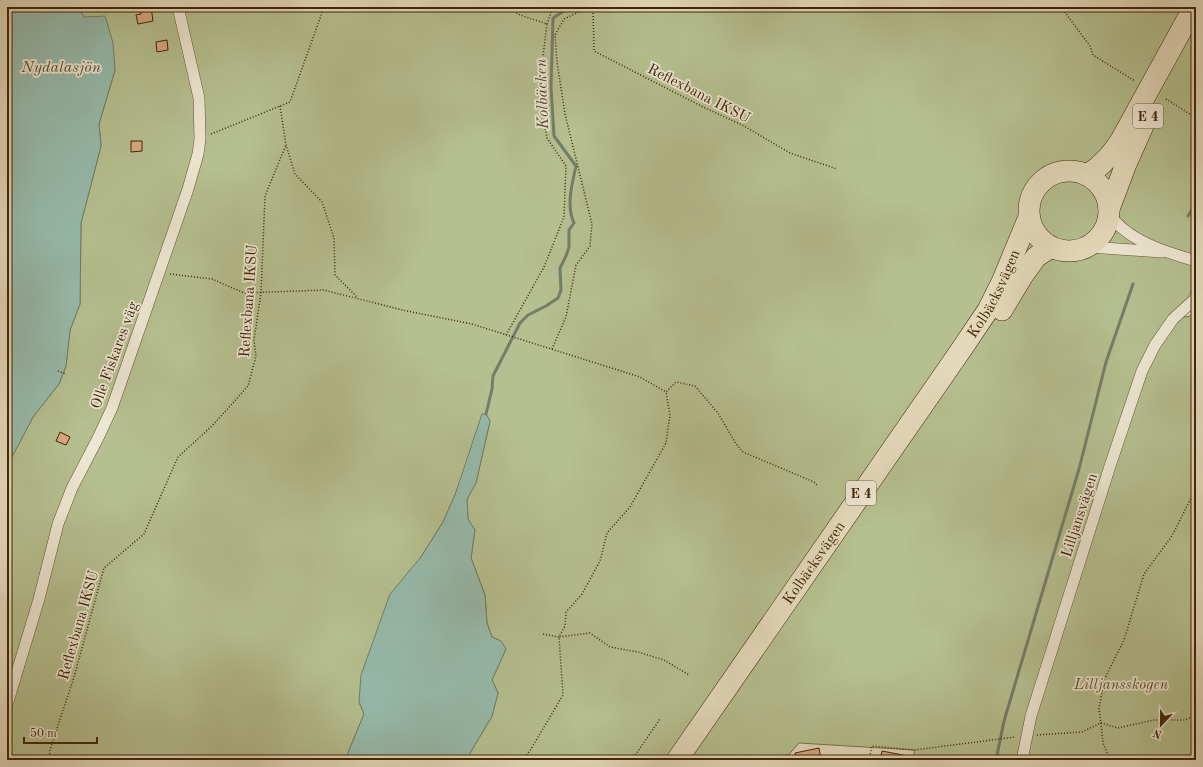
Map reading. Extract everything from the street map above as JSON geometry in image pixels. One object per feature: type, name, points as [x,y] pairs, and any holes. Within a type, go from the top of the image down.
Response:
[{"type":"highway","name":"E 4","points":[[1029,217],[1029,206],[1033,194],[1039,185],[1048,177],[1064,171],[1087,175],[1107,160],[1116,147],[1194,7]]},
{"type":"highway","name":"E 4","points":[[1089,247],[1098,240],[1105,230],[1109,211],[1138,134],[1196,28]]},
{"type":"highway","points":[[1087,175],[1098,183],[1106,195],[1109,211]]},
{"type":"highway","points":[[1029,217],[1035,233],[1051,248],[1070,252],[1089,247]]},
{"type":"highway","name":"Kolbäcksvägen","points":[[677,760],[980,321],[1002,282],[1029,217]]},
{"type":"highway","name":"Kolbäcksvägen","points":[[691,760],[1000,314],[1023,275],[1036,258],[1051,248]]},
{"type":"street","name":"Olle Fiskares väg","points":[[7,705],[39,599],[58,524],[72,488],[112,408],[126,372],[188,189],[198,154],[200,139],[199,98],[178,7]]},
{"type":"street","points":[[1109,211],[1115,222],[1126,232],[1171,253],[1196,261]]},
{"type":"street","points":[[1089,247],[1171,253]]},
{"type":"street","name":"Lilljansvägen","points":[[1022,760],[1026,736],[1042,681],[1142,371],[1155,345],[1168,325],[1195,299],[1196,294]]},
{"type":"path","points":[[200,139],[290,102],[324,7]]},
{"type":"path","points":[[506,7],[520,15],[547,24]]},
{"type":"path","points":[[506,334],[544,267],[564,217],[566,166],[547,138],[543,116],[541,72],[547,24],[553,7]]},
{"type":"path","points":[[552,349],[566,317],[576,265],[590,246],[592,224],[565,114],[557,62],[555,35],[564,19],[589,7]]},
{"type":"path","name":"Reflexbana IKSU","points":[[593,7],[594,51],[701,106],[744,126],[790,153],[837,169]]},
{"type":"path","points":[[1060,7],[1090,46],[1094,55],[1135,81]]},
{"type":"path","points":[[1166,100],[1196,118]]},
{"type":"path","points":[[280,106],[286,145],[295,174],[322,202],[334,238],[335,275],[358,299]]},
{"type":"path","name":"Reflexbana IKSU","points":[[49,760],[50,750],[74,677],[104,568],[144,534],[178,457],[213,425],[248,386],[256,356],[254,340],[261,293],[265,196],[286,145]]},
{"type":"path","points":[[169,274],[212,279],[244,293],[324,290],[402,310],[472,324],[640,377],[666,392]]},
{"type":"path","points":[[58,371],[66,374]]},
{"type":"path","points":[[666,392],[676,382],[695,386],[718,413],[736,444],[744,452],[814,482],[817,485]]},
{"type":"path","points":[[523,760],[563,695],[559,637],[565,626],[566,612],[582,594],[600,561],[606,533],[630,507],[666,443],[670,415],[666,392]]},
{"type":"path","points":[[1110,760],[1103,743],[1099,709],[1104,680],[1124,640],[1144,574],[1172,536],[1196,488]]},
{"type":"path","points":[[543,634],[559,637],[590,633],[610,647],[638,652],[664,660],[689,675]]},
{"type":"path","points":[[833,760],[843,756],[869,760],[872,746],[914,750],[1026,736],[1082,732],[1101,723],[1118,728],[1135,726],[1154,720],[1185,720],[1196,715]]},
{"type":"path","points":[[632,760],[660,719]]},
{"type":"green space","name":"Lilljansskogen","points":[[78,7],[1196,7],[1196,298],[1174,319],[1196,315],[1196,760],[914,760],[914,750],[799,743],[784,760],[466,760],[492,716],[498,693],[492,680],[506,649],[501,641],[492,637],[487,623],[485,595],[471,558],[475,530],[468,519],[467,499],[476,483],[490,421],[486,414],[455,495],[443,522],[421,557],[359,702],[364,714],[345,760],[7,760],[7,465],[33,417],[59,384],[66,366],[70,330],[80,304],[81,223],[101,146],[99,124],[115,70]]},
{"type":"water","name":"Nydalasjön","points":[[7,7],[78,7],[84,17],[105,16],[113,43],[115,70],[99,124],[101,146],[81,223],[80,304],[70,330],[66,366],[59,384],[33,417],[7,465]]},
{"type":"water","points":[[482,414],[486,414],[490,421],[476,483],[467,499],[468,519],[475,530],[471,558],[485,595],[487,623],[492,637],[501,641],[506,649],[492,680],[498,693],[492,716],[466,760],[345,760],[364,714],[359,702],[361,675],[390,594],[421,557],[443,522],[455,495]]},
{"type":"building","points":[[140,7],[151,7],[153,21],[138,24],[136,15],[141,14]]},
{"type":"building","points":[[167,40],[168,50],[157,52],[156,42]]},
{"type":"building","points":[[131,141],[142,141],[142,151],[131,152]]},
{"type":"building","points":[[60,432],[70,437],[66,445],[56,441]]},
{"type":"building","points":[[819,748],[821,760],[796,760],[795,753]]},
{"type":"building","points":[[882,751],[908,756],[907,760],[880,760]]},
{"type":"waterway","name":"Kolbäcken","points":[[486,414],[492,389],[493,376],[520,323],[528,315],[558,298],[561,290],[560,268],[569,247],[569,230],[574,223],[570,209],[570,202],[576,166],[554,136],[551,87],[553,18],[570,7]]},
{"type":"waterway","points":[[1188,216],[1196,203]]},
{"type":"waterway","points":[[996,760],[1004,721],[1079,469],[1106,362],[1133,284]]}]
